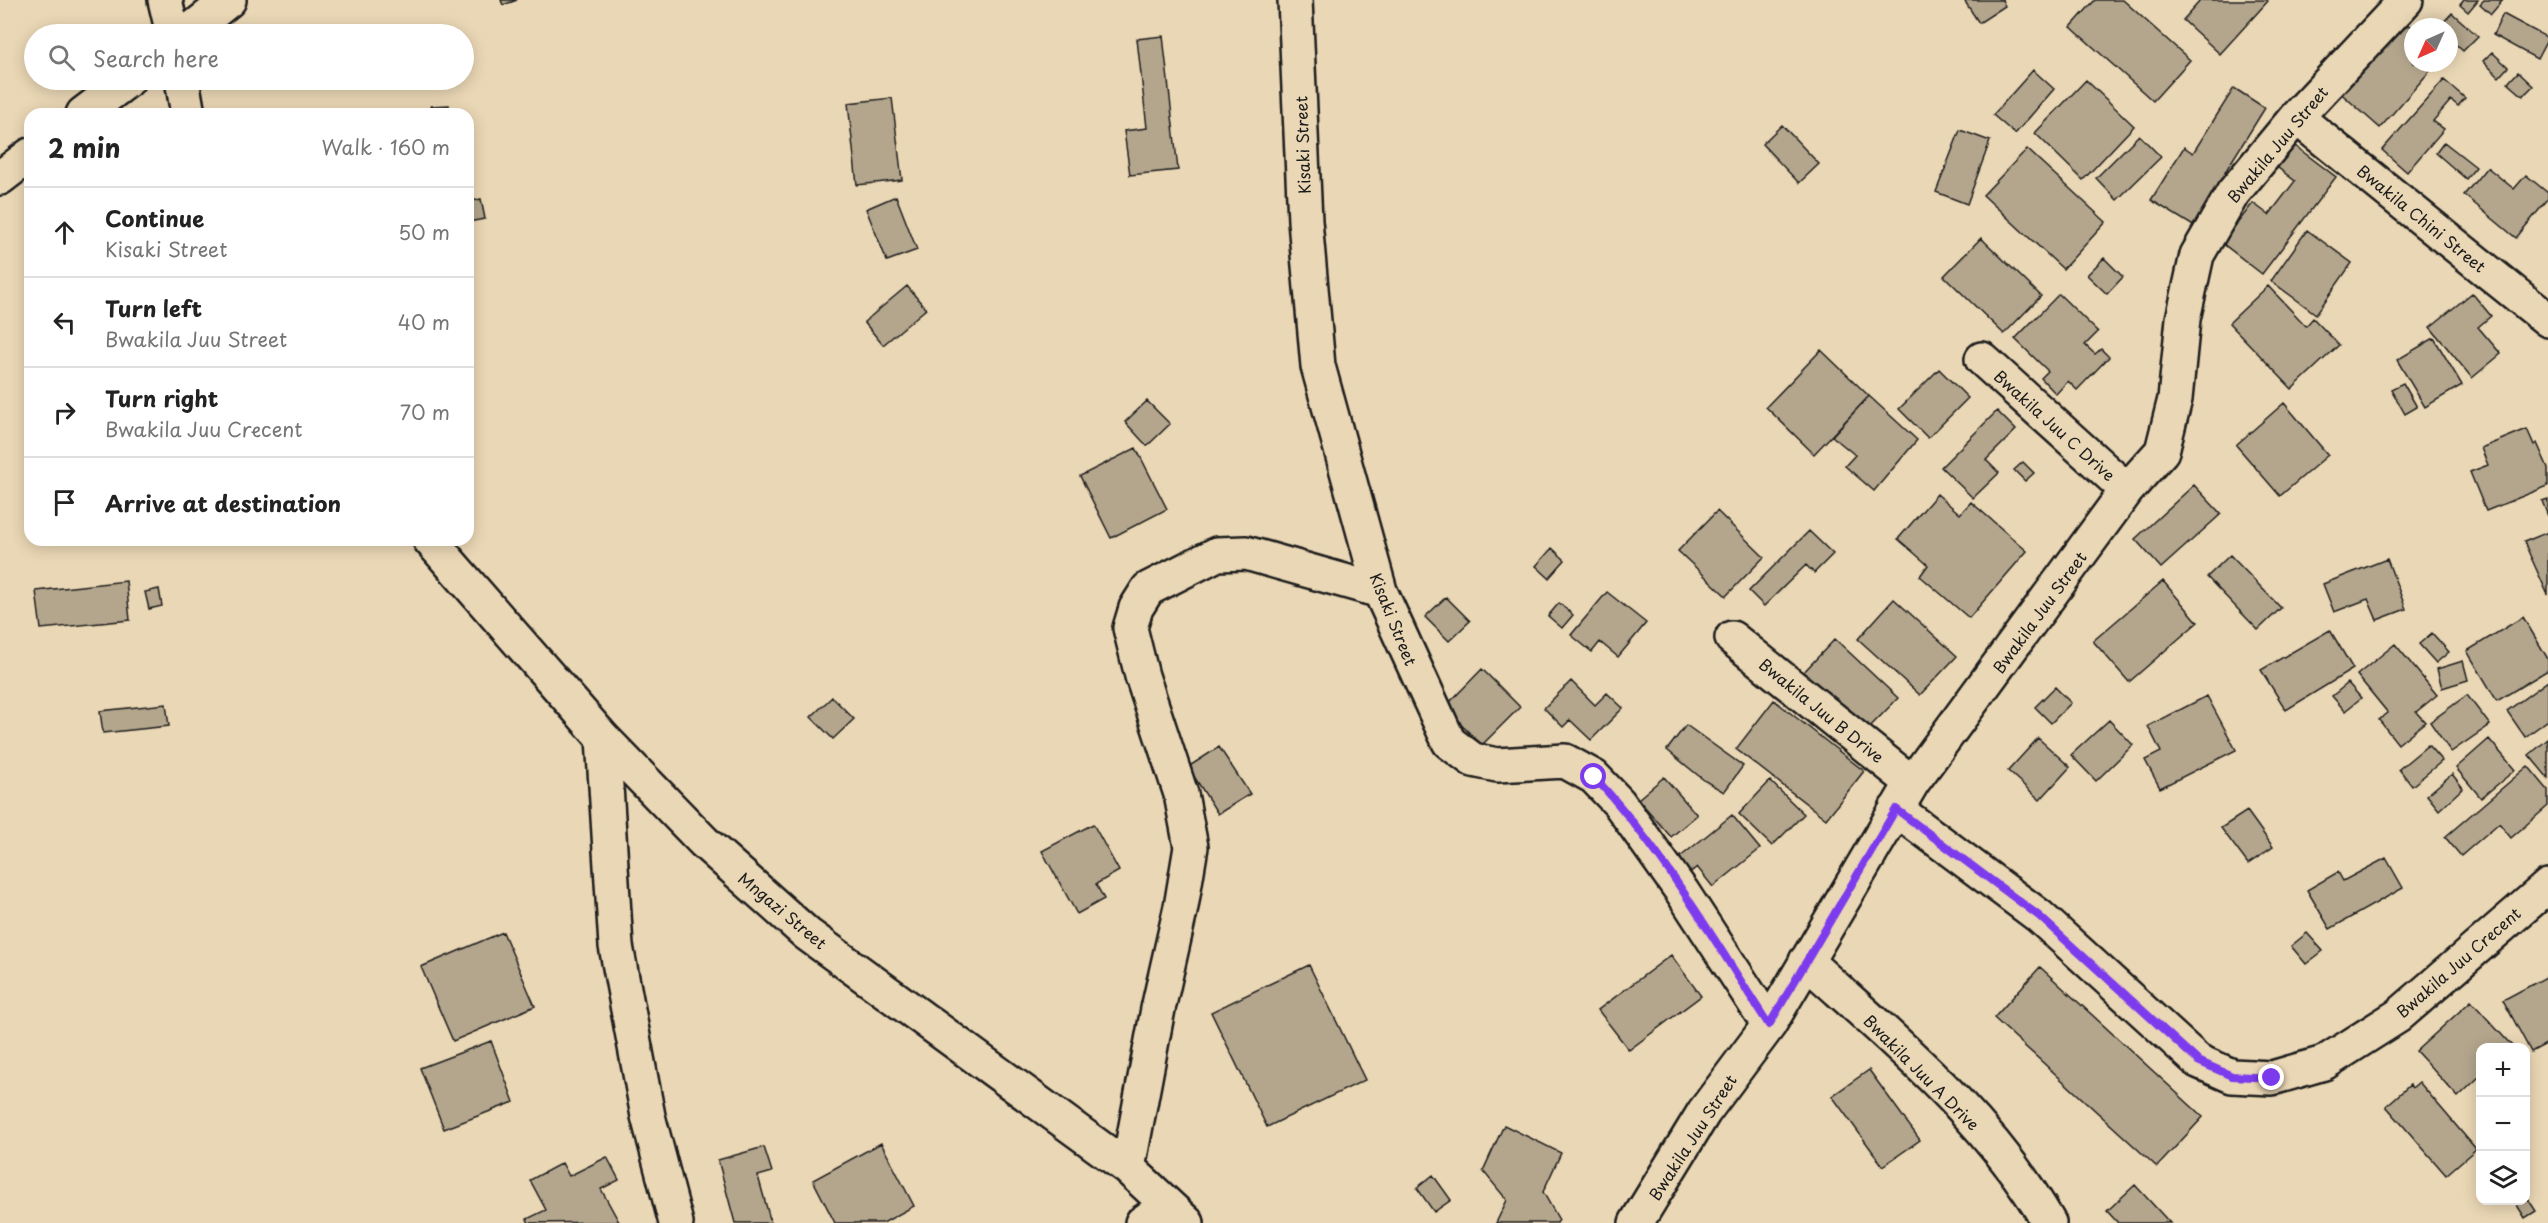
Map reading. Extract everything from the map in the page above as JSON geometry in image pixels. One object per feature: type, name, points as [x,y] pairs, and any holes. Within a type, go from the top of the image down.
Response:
[{"type":"street","points":[[165,0],[171,24]]},
{"type":"street","points":[[199,24],[229,0]]},
{"type":"street","name":"Kisaki Street","points":[[1295,0],[1305,221],[1318,366],[1380,591],[1449,742],[1473,760],[1497,765],[1565,761],[1594,777],[1619,803],[1683,893],[1769,1025]]},
{"type":"street","name":"Bwakila Juu Street","points":[[1636,1223],[1704,1112],[1769,1025],[1904,796],[2127,490],[2162,451],[2175,399],[2183,319],[2198,255],[2233,193],[2296,117],[2406,0]]},
{"type":"street","points":[[92,108],[115,90]]},
{"type":"street","points":[[184,90],[187,108]]},
{"type":"street","name":"Bwakila Chini Street","points":[[2296,117],[2548,320]]},
{"type":"street","points":[[0,178],[24,160]]},
{"type":"street","name":"Bwakila Juu C Drive","points":[[1982,359],[2127,490]]},
{"type":"street","name":"Mngazi Street","points":[[435,546],[603,738],[704,842],[807,934],[1128,1168],[1165,1217]]},
{"type":"street","points":[[1128,1168],[1191,847],[1180,794],[1142,676],[1130,628],[1136,608],[1148,589],[1217,554],[1246,553],[1380,591]]},
{"type":"street","name":"Bwakila Juu B Drive","points":[[1732,638],[1904,796]]},
{"type":"street","points":[[603,738],[616,946],[648,1116],[676,1223]]},
{"type":"street","name":"Bwakila Juu Crecent","points":[[1904,796],[2198,1061],[2232,1076],[2272,1078],[2324,1063],[2398,1016],[2548,886]]},
{"type":"street","name":"Bwakila Juu A Drive","points":[[1806,961],[1956,1101],[2009,1164],[2049,1223]]},
{"type":"building","points":[[501,0],[517,0],[503,5]]},
{"type":"building","points":[[1964,0],[2002,0],[2005,6],[1979,23]]},
{"type":"building","points":[[2095,0],[2123,0],[2190,60],[2153,101],[2071,27]]},
{"type":"building","points":[[2201,0],[2268,1],[2220,54],[2183,20]]},
{"type":"building","points":[[2464,0],[2478,0],[2468,12],[2460,5]]},
{"type":"building","points":[[2484,0],[2503,0],[2491,14],[2480,4]]},
{"type":"building","points":[[2452,13],[2458,18],[2447,18]]},
{"type":"building","points":[[2503,14],[2548,38],[2537,59],[2493,35]]},
{"type":"building","points":[[2399,16],[2404,20],[2404,72],[2429,72],[2380,128],[2336,89]]},
{"type":"building","points":[[2458,18],[2478,36],[2463,51],[2458,46]]},
{"type":"building","points":[[1163,36],[1178,170],[1130,175],[1124,131],[1147,128],[1137,39]]},
{"type":"building","points":[[2492,52],[2508,67],[2499,77],[2483,61]]},
{"type":"building","points":[[2033,70],[2054,89],[2015,134],[1993,115]]},
{"type":"building","points":[[2518,72],[2533,86],[2523,96],[2508,83]]},
{"type":"building","points":[[2086,80],[2134,126],[2083,180],[2035,133]]},
{"type":"building","points":[[2444,80],[2465,98],[2458,106],[2451,100],[2433,121],[2444,129],[2407,172],[2382,150]]},
{"type":"building","points":[[2234,88],[2265,108],[2225,172],[2228,174],[2195,227],[2151,200],[2184,147],[2193,153]]},
{"type":"building","points":[[892,98],[902,180],[857,185],[848,103]]},
{"type":"building","points":[[449,105],[449,108],[431,108],[431,106]]},
{"type":"building","points":[[1782,125],[1819,164],[1799,183],[1762,144]]},
{"type":"building","points":[[1960,130],[1990,141],[1967,204],[1936,192]]},
{"type":"building","points":[[2139,135],[2161,157],[2117,200],[2096,178]]},
{"type":"building","points":[[2290,142],[2336,177],[2262,274],[2222,243],[2253,203],[2269,215],[2295,181],[2273,164]]},
{"type":"building","points":[[2444,142],[2476,167],[2466,179],[2436,153]]},
{"type":"building","points":[[2027,149],[2106,222],[2063,269],[1983,195]]},
{"type":"building","points":[[2487,167],[2514,189],[2526,175],[2548,193],[2548,199],[2516,238],[2464,195]]},
{"type":"building","points":[[896,196],[917,250],[887,261],[866,209]]},
{"type":"building","points":[[481,199],[485,219],[474,221],[474,201]]},
{"type":"building","points":[[2307,230],[2352,263],[2316,314],[2271,281]]},
{"type":"building","points":[[1981,238],[2041,296],[2004,334],[1944,276]]},
{"type":"building","points":[[2104,258],[2123,277],[2107,294],[2087,275]]},
{"type":"building","points":[[907,286],[926,309],[883,345],[864,322]]},
{"type":"building","points":[[2268,286],[2306,326],[2313,318],[2339,345],[2292,389],[2229,323]]},
{"type":"building","points":[[2472,293],[2491,316],[2478,327],[2501,354],[2472,378],[2430,327]]},
{"type":"building","points":[[2059,294],[2098,332],[2085,345],[2095,354],[2101,349],[2109,357],[2077,390],[2068,381],[2056,394],[2041,378],[2048,371],[2015,339]]},
{"type":"building","points":[[2434,338],[2462,385],[2425,407],[2397,360]]},
{"type":"building","points":[[1821,350],[1869,396],[1814,454],[1766,407]]},
{"type":"building","points":[[1939,369],[1968,398],[1928,438],[1899,409]]},
{"type":"building","points":[[2403,383],[2417,407],[2405,414],[2391,389]]},
{"type":"building","points":[[1869,396],[1917,440],[1874,491],[1845,466],[1855,455],[1832,436]]},
{"type":"building","points":[[1147,401],[1170,424],[1147,446],[1125,422]]},
{"type":"building","points":[[2284,403],[2328,455],[2280,496],[2236,445]]},
{"type":"building","points":[[1997,411],[2016,430],[1986,460],[1999,473],[1973,498],[1941,467]]},
{"type":"building","points":[[2527,429],[2534,445],[2537,443],[2548,468],[2548,486],[2486,511],[2470,472],[2488,465],[2481,448]]},
{"type":"building","points":[[1136,448],[1167,509],[1111,538],[1080,476]]},
{"type":"building","points":[[2023,462],[2034,473],[2025,481],[2014,470]]},
{"type":"building","points":[[2194,485],[2221,514],[2161,568],[2135,539]]},
{"type":"building","points":[[1937,494],[1960,514],[1971,502],[2027,551],[1969,618],[1920,576],[1928,565],[1898,539]]},
{"type":"building","points":[[2548,499],[2548,516],[2542,501]]},
{"type":"building","points":[[1717,511],[1764,557],[1726,596],[1678,551]]},
{"type":"building","points":[[1809,531],[1833,554],[1814,573],[1806,565],[1764,606],[1749,591]]},
{"type":"building","points":[[2548,532],[2548,595],[2524,542]]},
{"type":"building","points":[[1552,548],[1565,560],[1549,578],[1536,566]]},
{"type":"building","points":[[2230,555],[2281,608],[2258,630],[2207,577]]},
{"type":"building","points":[[2387,559],[2406,609],[2377,620],[2368,599],[2334,612],[2323,584]]},
{"type":"building","points":[[126,581],[130,620],[41,629],[36,591]]},
{"type":"building","points":[[2163,581],[2198,622],[2129,682],[2093,641]]},
{"type":"building","points":[[159,589],[162,606],[149,609],[145,592]]},
{"type":"building","points":[[1607,592],[1646,623],[1618,657],[1600,642],[1592,652],[1571,635]]},
{"type":"building","points":[[1446,597],[1470,621],[1449,641],[1425,617]]},
{"type":"building","points":[[1894,599],[1957,656],[1920,695],[1858,639]]},
{"type":"building","points":[[1559,603],[1573,615],[1562,628],[1548,616]]},
{"type":"building","points":[[2523,617],[2548,659],[2548,670],[2497,701],[2467,651]]},
{"type":"building","points":[[2330,630],[2353,669],[2286,710],[2261,670]]},
{"type":"building","points":[[2432,633],[2449,652],[2436,663],[2419,644]]},
{"type":"building","points":[[1835,639],[1898,698],[1862,735],[1800,676]]},
{"type":"building","points":[[2395,644],[2437,695],[2416,712],[2425,722],[2398,744],[2379,720],[2388,713],[2357,675]]},
{"type":"building","points":[[2463,661],[2468,680],[2442,688],[2437,669]]},
{"type":"building","points":[[1482,669],[1520,707],[1482,745],[1444,708]]},
{"type":"building","points":[[1571,681],[1595,705],[1607,693],[1623,708],[1591,740],[1570,720],[1563,727],[1544,708]]},
{"type":"building","points":[[2548,681],[2548,720],[2525,737],[2507,711]]},
{"type":"building","points":[[2348,683],[2361,698],[2345,711],[2332,696]]},
{"type":"building","points":[[2055,687],[2071,703],[2051,723],[2035,707]]},
{"type":"building","points":[[2467,695],[2490,725],[2451,752],[2430,722]]},
{"type":"building","points":[[2207,696],[2236,750],[2160,788],[2145,760],[2161,752],[2148,726]]},
{"type":"building","points":[[832,697],[854,719],[833,739],[811,717]]},
{"type":"building","points":[[1774,700],[1864,771],[1826,819],[1736,749]]},
{"type":"building","points":[[166,704],[169,726],[103,733],[100,711]]},
{"type":"building","points":[[2109,720],[2133,745],[2096,781],[2071,755]]},
{"type":"building","points":[[1686,725],[1743,766],[1724,792],[1705,781],[1667,750]]},
{"type":"building","points":[[2038,738],[2070,767],[2040,800],[2008,771]]},
{"type":"building","points":[[2489,739],[2515,770],[2481,798],[2456,768]]},
{"type":"building","points":[[2548,739],[2548,778],[2529,755]]},
{"type":"building","points":[[2428,745],[2442,761],[2412,786],[2399,769]]},
{"type":"building","points":[[1219,747],[1250,794],[1218,814],[1188,767]]},
{"type":"building","points":[[2528,766],[2548,790],[2548,806],[2511,838],[2499,823],[2461,856],[2445,837]]},
{"type":"building","points":[[2452,774],[2463,788],[2439,810],[2427,795]]},
{"type":"building","points":[[1664,777],[1697,815],[1671,837],[1638,799]]},
{"type":"building","points":[[1770,781],[1804,814],[1772,846],[1739,814]]},
{"type":"building","points":[[2247,811],[2273,847],[2248,864],[2221,828]]},
{"type":"building","points":[[1732,815],[1760,849],[1713,887],[1697,867],[1686,876],[1674,862]]},
{"type":"building","points":[[1093,824],[1119,871],[1096,884],[1104,899],[1077,914],[1042,851]]},
{"type":"building","points":[[2386,858],[2403,888],[2330,929],[2307,890],[2338,872],[2343,881]]},
{"type":"building","points":[[503,932],[535,1006],[453,1041],[421,967]]},
{"type":"building","points":[[2307,933],[2323,951],[2306,964],[2291,946]]},
{"type":"building","points":[[1671,955],[1701,996],[1629,1050],[1598,1010]]},
{"type":"building","points":[[1309,965],[1365,1080],[1267,1127],[1211,1012]]},
{"type":"building","points":[[2040,967],[2203,1117],[2157,1167],[1994,1018]]},
{"type":"building","points":[[2548,976],[2548,1043],[2531,1052],[2530,1043],[2526,1043],[2503,1000]]},
{"type":"building","points":[[2471,1001],[2509,1043],[2476,1043],[2476,1080],[2458,1097],[2416,1051]]},
{"type":"building","points":[[491,1041],[514,1102],[444,1129],[420,1068]]},
{"type":"building","points":[[1869,1070],[1920,1140],[1883,1166],[1832,1096]]},
{"type":"building","points":[[2419,1082],[2476,1149],[2446,1175],[2386,1106],[2410,1085],[2412,1088]]},
{"type":"building","points":[[1504,1125],[1561,1153],[1543,1192],[1559,1220],[1557,1223],[1496,1223],[1507,1200],[1483,1171]]},
{"type":"building","points":[[881,1143],[914,1206],[883,1223],[835,1223],[813,1180]]},
{"type":"building","points":[[764,1147],[772,1172],[758,1176],[771,1223],[735,1223],[718,1160]]},
{"type":"building","points":[[607,1157],[619,1180],[601,1189],[619,1222],[529,1223],[527,1219],[546,1210],[530,1180],[562,1163],[569,1176]]},
{"type":"building","points":[[1433,1175],[1451,1200],[1434,1212],[1417,1188]]},
{"type":"building","points":[[2135,1185],[2170,1223],[2118,1223],[2107,1211]]},
{"type":"building","points":[[2530,1202],[2536,1211],[2525,1218],[2517,1205],[2530,1205]]},
{"type":"route","points":[[1594,777],[1619,803],[1683,893],[1769,1025],[1896,809],[2039,916],[2198,1061],[2232,1076],[2272,1078]]}]
